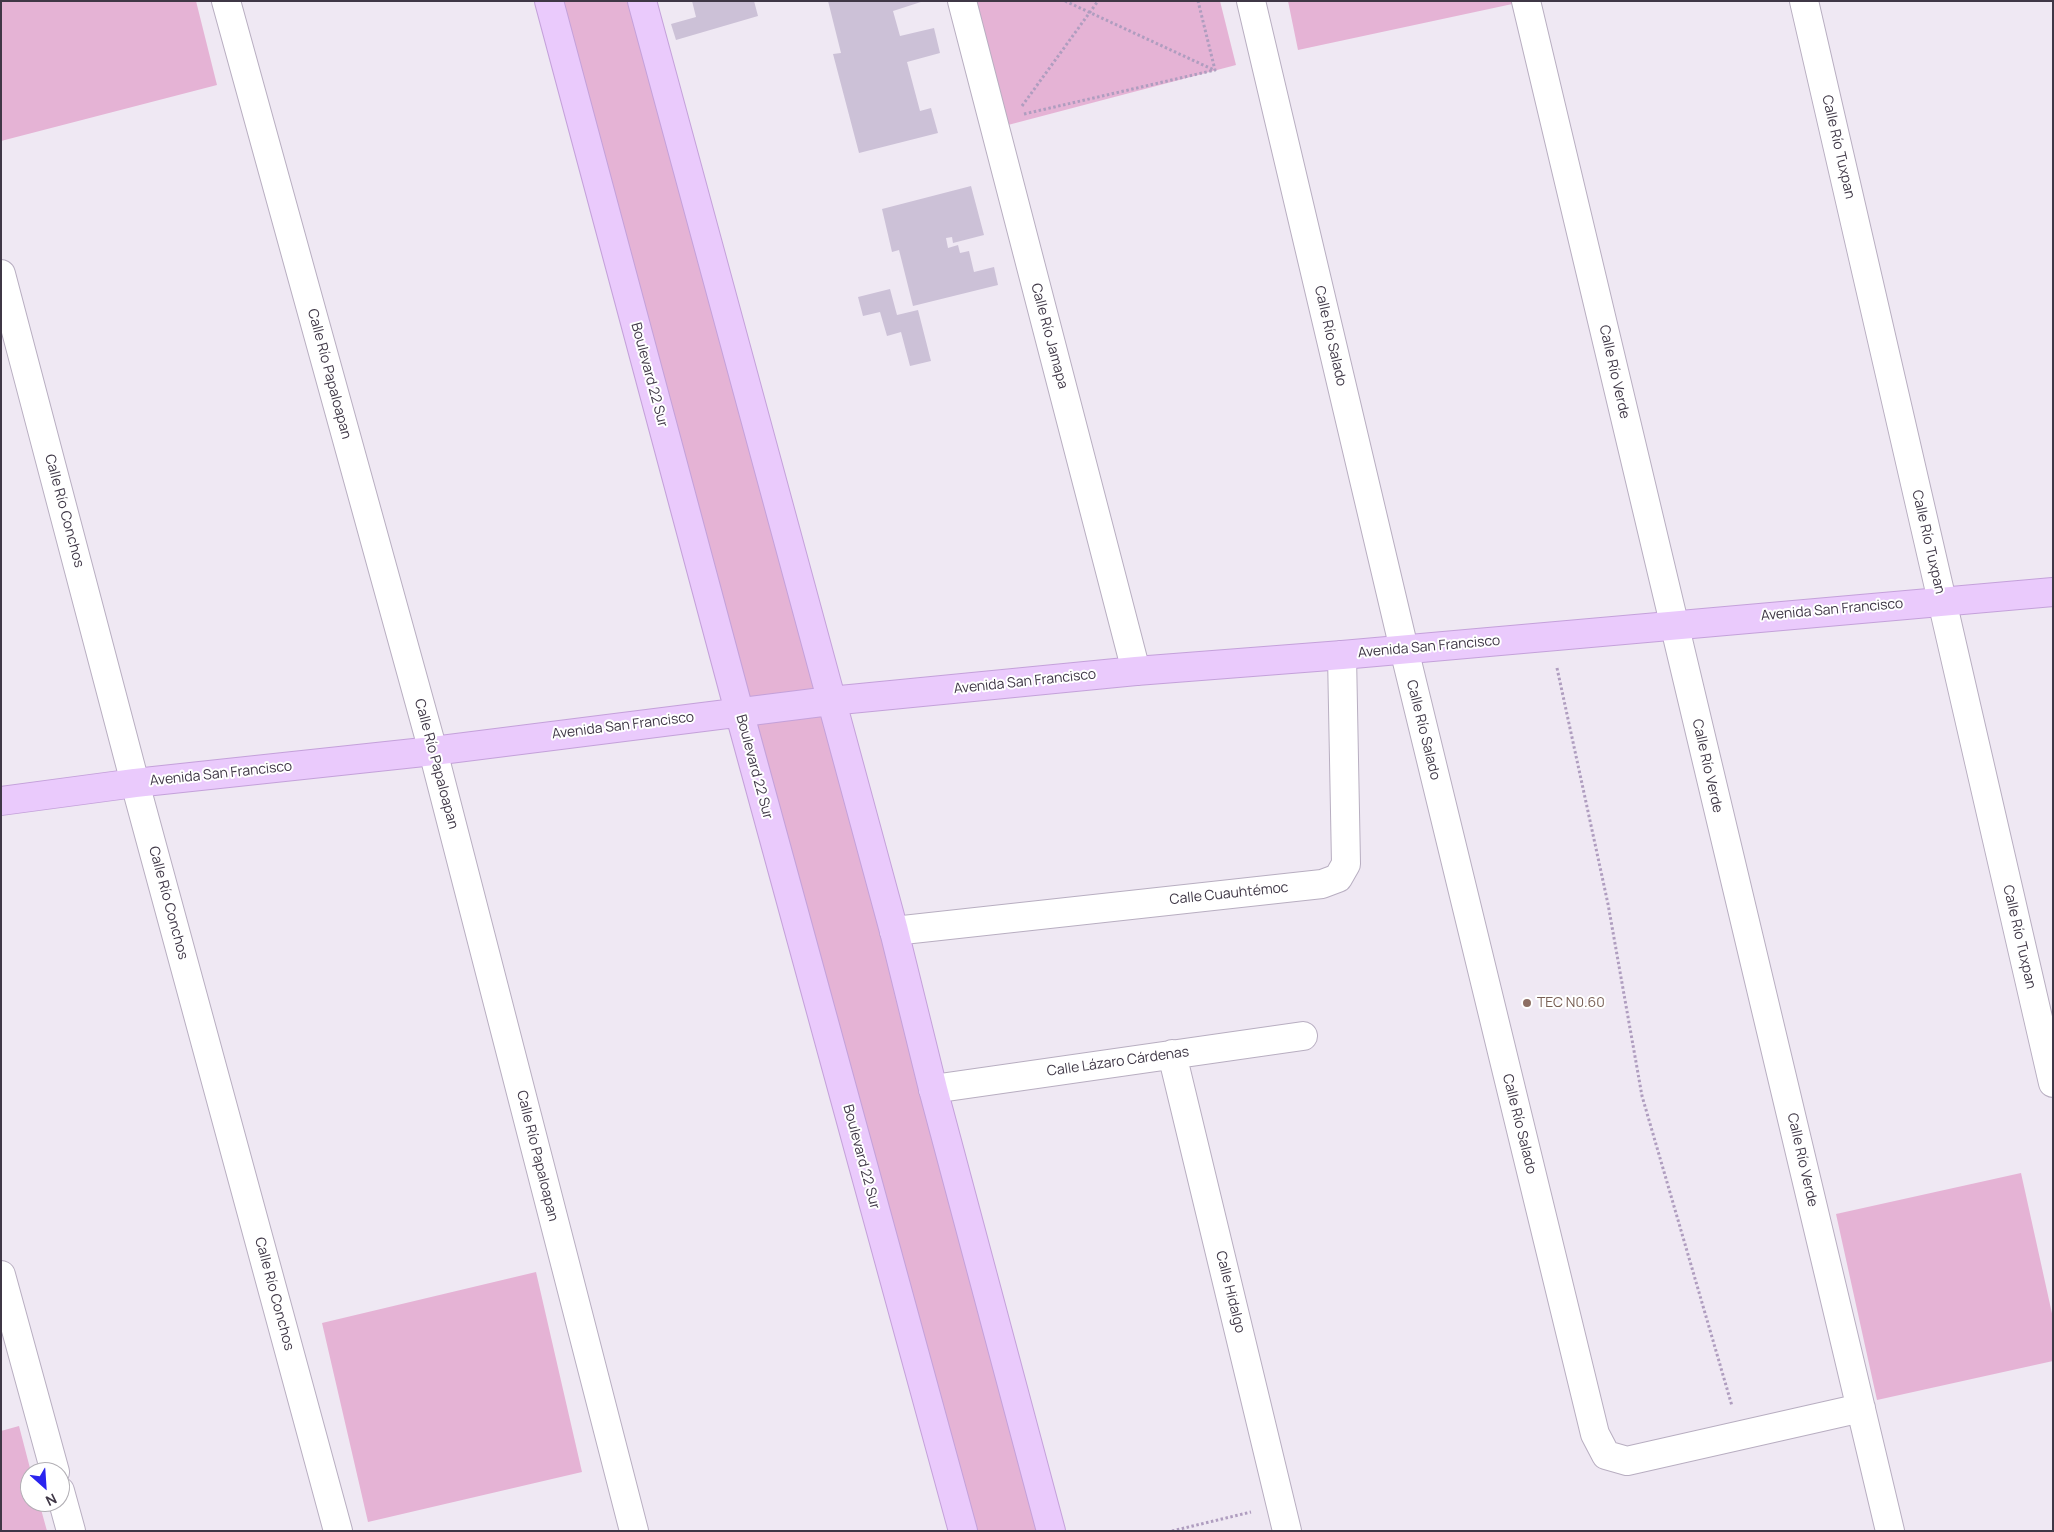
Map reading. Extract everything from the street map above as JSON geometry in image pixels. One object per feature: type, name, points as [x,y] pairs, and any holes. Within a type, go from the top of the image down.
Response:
[{"type":"street","name":"Calle Río Papaloapan","points":[[226,1],[433,752],[634,1531]]},
{"type":"street","name":"Boulevard 22 Sur","points":[[549,1],[739,711],[963,1531]]},
{"type":"street","points":[[642,1],[830,701],[894,931],[933,1089],[1051,1531]]},
{"type":"street","name":"Calle Río Jamapa","points":[[962,1],[1136,671]]},
{"type":"street","name":"Calle Río Salado","points":[[1251,1],[1404,648],[1594,1434],[1606,1455],[1627,1461],[1740,1436]]},
{"type":"street","name":"Calle Río Verde","points":[[1526,1],[1890,1531]]},
{"type":"street","name":"Calle Río Tuxpan","points":[[1804,1],[2053,1083]]},
{"type":"street","name":"Calle Río Conchos","points":[[1,274],[135,784],[338,1531]]},
{"type":"street","name":"Avenida San Francisco","points":[[1,801],[135,784],[433,752],[739,711],[830,701],[1136,671],[1342,655],[1941,600],[2053,592]]},
{"type":"street","name":"Calle Cuauhtémoc","points":[[894,931],[1322,884],[1338,878],[1346,864],[1342,655]]},
{"type":"street","name":"Calle Lázaro Cárdenas","points":[[933,1089],[1303,1036]]},
{"type":"street","name":"Calle Hidalgo","points":[[1172,1054],[1287,1531]]},
{"type":"street","points":[[1,1275],[52,1462]]},
{"type":"street","points":[[1740,1436],[1861,1408]]},
{"type":"street","points":[[66,1512],[71,1531]]},
{"type":"path","points":[[1065,1],[1215,70]]},
{"type":"path","points":[[1020,108],[1098,1]]},
{"type":"path","points":[[1198,1],[1215,70]]},
{"type":"path","points":[[1015,116],[1215,70]]},
{"type":"path","points":[[1550,636],[1608,904],[1642,1096],[1740,1436]]},
{"type":"path","points":[[1172,1531],[1281,1504]]},
{"type":"shaded area","points":[[1,1],[196,1],[217,85],[1,141]]},
{"type":"shaded area","points":[[549,1],[642,1],[1051,1531],[963,1531]]},
{"type":"shaded area","points":[[976,1],[1220,1],[1236,65],[1008,125]]},
{"type":"shaded area","points":[[1288,1],[1517,1],[1517,3],[1298,50]]},
{"type":"shaded area","points":[[2021,1173],[2053,1318],[2053,1361],[1877,1400],[1836,1214]]},
{"type":"shaded area","points":[[536,1272],[582,1472],[368,1522],[322,1323]]},
{"type":"shaded area","points":[[19,1426],[28,1462],[20,1462],[20,1512],[42,1512],[47,1531],[1,1531],[1,1431]]},
{"type":"building","points":[[692,1],[754,1],[758,16],[676,40],[671,24],[696,17]]},
{"type":"building","points":[[828,1],[924,1],[893,11],[900,36],[934,28],[940,53],[907,62],[920,111],[931,108],[938,133],[859,153],[833,54],[841,53]]},
{"type":"building","points":[[971,186],[984,235],[953,243],[952,237],[946,238],[948,248],[958,245],[960,253],[969,251],[974,272],[994,267],[998,285],[913,306],[899,250],[892,252],[882,209]]},
{"type":"building","points":[[890,289],[897,315],[918,310],[931,361],[910,366],[901,332],[887,336],[880,312],[863,316],[858,297]]},
{"type":"place","name":"TEC N0.60","points":[[1527,1003]]}]
